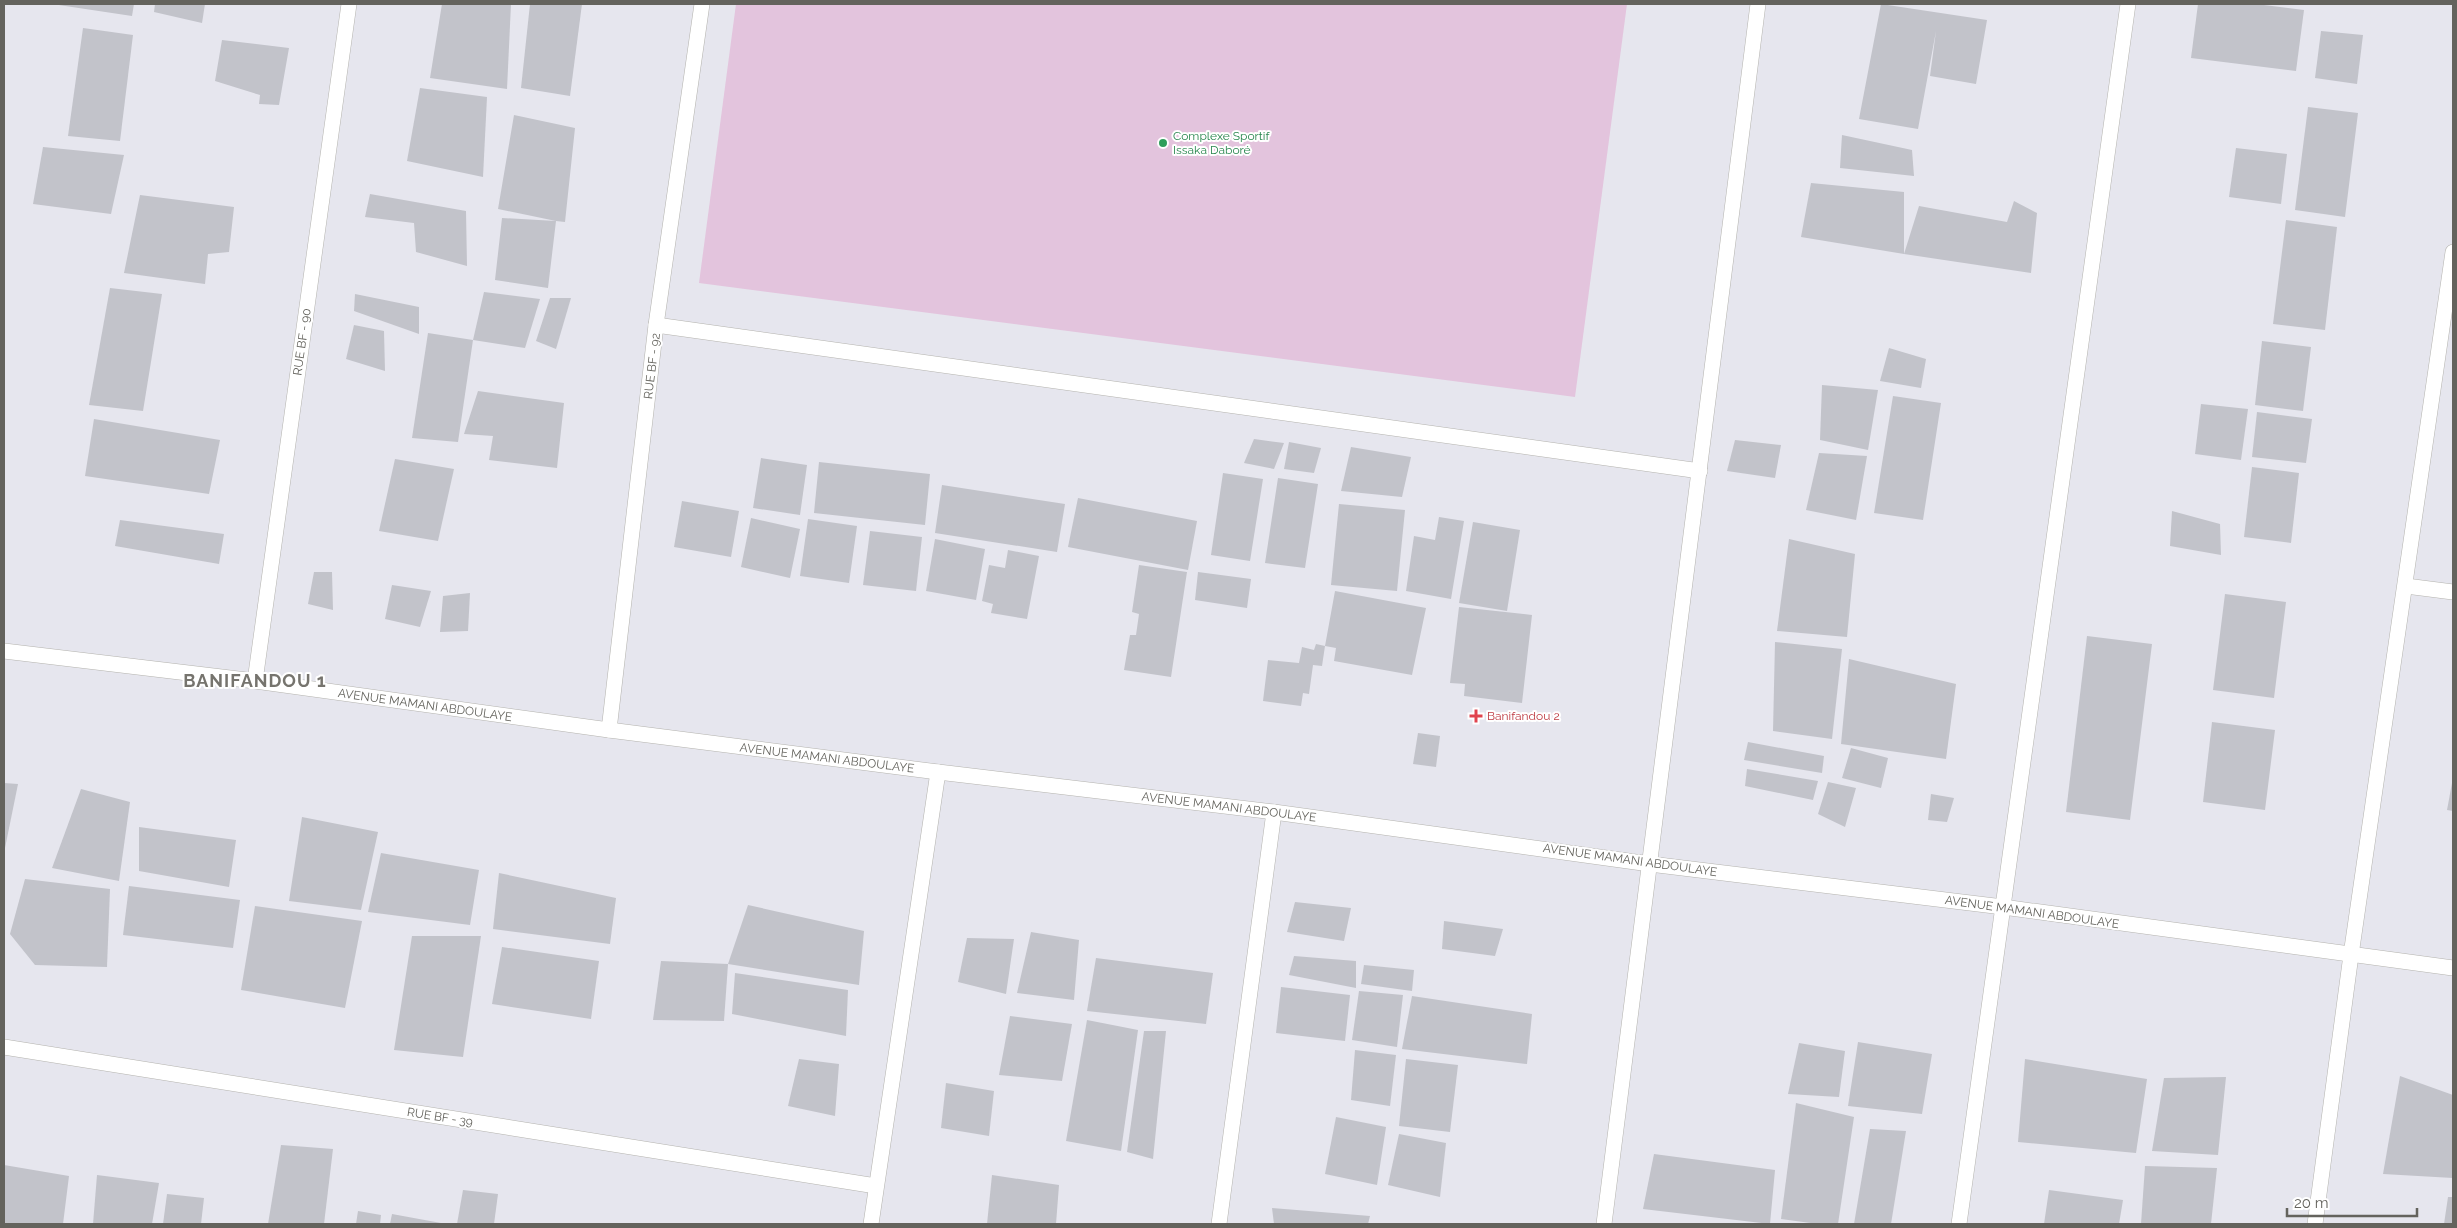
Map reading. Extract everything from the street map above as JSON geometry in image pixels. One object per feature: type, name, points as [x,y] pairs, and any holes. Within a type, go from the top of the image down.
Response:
[{"type":"street","name":"RUE BF - 90","points":[[255,681],[349,4]]},
{"type":"street","name":"RUE BF - 92","points":[[609,730],[656,325],[702,4]]},
{"type":"street","points":[[1604,1224],[1758,4]]},
{"type":"street","points":[[1959,1224],[2128,4]]},
{"type":"street","points":[[2315,1224],[2351,955],[2453,260]]},
{"type":"street","points":[[656,325],[1700,471]]},
{"type":"street","points":[[2406,586],[2453,592]]},
{"type":"street","name":"AVENUE MAMANI ABDOULAYE","points":[[4,651],[255,681],[609,730],[938,772],[1274,812],[1650,864],[2003,908],[2453,968]]},
{"type":"street","points":[[871,1224],[938,772]]},
{"type":"street","points":[[1218,1224],[1274,812]]},
{"type":"street","name":"RUE BF - 39","points":[[4,1047],[876,1186]]},
{"type":"shaded area","name":"Complexe Sportif Issaka Daboré","points":[[736,4],[1627,4],[1575,397],[699,283]]},
{"type":"building","points":[[52,4],[134,4],[132,16]]},
{"type":"building","points":[[155,4],[205,4],[202,23],[154,12]]},
{"type":"building","points":[[442,4],[511,4],[507,89],[430,78]]},
{"type":"building","points":[[530,4],[582,4],[570,96],[521,88]]},
{"type":"building","points":[[1881,4],[1987,20],[1976,84],[1930,76],[1936,31],[1918,129],[1859,119]]},
{"type":"building","points":[[2198,4],[2256,4],[2304,10],[2296,71],[2191,58]]},
{"type":"building","points":[[83,28],[133,35],[120,141],[68,136]]},
{"type":"building","points":[[2321,31],[2363,35],[2357,84],[2315,78]]},
{"type":"building","points":[[222,40],[289,48],[279,105],[259,104],[260,95],[215,81]]},
{"type":"building","points":[[420,88],[487,97],[483,177],[407,161]]},
{"type":"building","points":[[2308,107],[2358,113],[2345,217],[2295,210]]},
{"type":"building","points":[[514,115],[575,128],[565,222],[498,209]]},
{"type":"building","points":[[1842,135],[1912,150],[1914,176],[1840,168]]},
{"type":"building","points":[[43,147],[124,155],[111,214],[33,204]]},
{"type":"building","points":[[2236,148],[2287,154],[2281,204],[2229,197]]},
{"type":"building","points":[[1811,183],[1904,192],[1904,254],[1801,237]]},
{"type":"building","points":[[370,194],[466,211],[467,266],[416,252],[414,223],[365,217]]},
{"type":"building","points":[[140,195],[234,207],[229,252],[208,254],[205,284],[124,273]]},
{"type":"building","points":[[2014,201],[2037,213],[2031,273],[1904,254],[1919,206],[2007,222]]},
{"type":"building","points":[[502,218],[556,221],[548,288],[495,280]]},
{"type":"building","points":[[2286,220],[2337,227],[2325,330],[2273,324]]},
{"type":"building","points":[[110,288],[162,294],[143,411],[89,405]]},
{"type":"building","points":[[484,292],[540,299],[525,348],[473,340]]},
{"type":"building","points":[[355,294],[419,307],[419,334],[354,311]]},
{"type":"building","points":[[550,298],[571,298],[556,349],[536,341]]},
{"type":"building","points":[[354,325],[384,331],[385,371],[346,359]]},
{"type":"building","points":[[428,333],[473,340],[458,442],[412,438]]},
{"type":"building","points":[[2262,341],[2311,347],[2303,411],[2255,405]]},
{"type":"building","points":[[1889,348],[1926,359],[1921,388],[1880,381]]},
{"type":"building","points":[[1822,385],[1878,390],[1868,450],[1820,440]]},
{"type":"building","points":[[478,391],[564,403],[557,468],[489,460],[493,436],[464,434]]},
{"type":"building","points":[[1893,396],[1941,403],[1923,520],[1874,513]]},
{"type":"building","points":[[2201,404],[2248,409],[2241,460],[2195,454]]},
{"type":"building","points":[[2257,412],[2312,419],[2306,463],[2252,457]]},
{"type":"building","points":[[94,419],[220,440],[209,494],[85,476]]},
{"type":"building","points":[[1254,439],[1284,443],[1274,469],[1244,463]]},
{"type":"building","points":[[1735,440],[1781,445],[1775,478],[1727,471]]},
{"type":"building","points":[[1289,442],[1321,448],[1314,473],[1284,469]]},
{"type":"building","points":[[1351,447],[1411,457],[1402,497],[1341,491]]},
{"type":"building","points":[[1819,453],[1867,456],[1856,520],[1806,510]]},
{"type":"building","points":[[761,458],[807,465],[800,515],[753,508]]},
{"type":"building","points":[[395,459],[454,469],[438,541],[379,531]]},
{"type":"building","points":[[819,462],[930,474],[925,525],[814,513]]},
{"type":"building","points":[[2252,467],[2299,473],[2291,543],[2244,537]]},
{"type":"building","points":[[1223,473],[1263,479],[1250,561],[1211,555]]},
{"type":"building","points":[[1278,478],[1318,484],[1305,568],[1265,563]]},
{"type":"building","points":[[942,485],[1065,504],[1057,552],[935,533]]},
{"type":"building","points":[[1078,498],[1197,521],[1188,570],[1068,547]]},
{"type":"building","points":[[682,501],[739,511],[731,557],[674,547]]},
{"type":"building","points":[[1339,504],[1405,510],[1397,591],[1331,585]]},
{"type":"building","points":[[2172,511],[2220,524],[2221,555],[2170,546]]},
{"type":"building","points":[[1439,517],[1464,521],[1451,599],[1406,591],[1414,536],[1435,540]]},
{"type":"building","points":[[751,518],[800,529],[790,578],[741,567]]},
{"type":"building","points":[[808,519],[857,526],[849,583],[800,576]]},
{"type":"building","points":[[120,520],[224,534],[219,564],[115,546]]},
{"type":"building","points":[[1473,522],[1520,530],[1507,611],[1459,603]]},
{"type":"building","points":[[870,531],[922,537],[916,591],[863,585]]},
{"type":"building","points":[[935,539],[985,549],[976,600],[926,591]]},
{"type":"building","points":[[1789,539],[1855,554],[1847,637],[1777,631]]},
{"type":"building","points":[[1008,550],[1039,556],[1027,619],[991,613],[993,604],[982,601],[989,565],[1005,568]]},
{"type":"building","points":[[1139,565],[1187,572],[1171,677],[1124,670],[1130,635],[1136,635],[1139,614],[1132,612]]},
{"type":"building","points":[[314,572],[332,572],[333,610],[308,604]]},
{"type":"building","points":[[1198,572],[1251,579],[1247,608],[1195,600]]},
{"type":"building","points":[[392,585],[431,591],[420,627],[385,619]]},
{"type":"building","points":[[1335,591],[1426,608],[1412,675],[1334,661],[1336,648],[1325,646]]},
{"type":"building","points":[[470,593],[468,631],[440,632],[443,596]]},
{"type":"building","points":[[2225,594],[2286,602],[2274,698],[2213,690]]},
{"type":"building","points":[[1459,607],[1532,615],[1522,703],[1464,696],[1465,684],[1450,683]]},
{"type":"building","points":[[2087,636],[2152,644],[2130,820],[2066,812]]},
{"type":"building","points":[[1775,642],[1842,649],[1832,739],[1773,731]]},
{"type":"building","points":[[1316,644],[1325,646],[1322,666],[1313,665],[1309,694],[1303,693],[1301,706],[1263,701],[1268,660],[1299,663],[1302,647],[1314,650]]},
{"type":"building","points":[[1849,659],[1956,684],[1946,759],[1841,744]]},
{"type":"building","points":[[2212,722],[2275,730],[2265,810],[2203,802]]},
{"type":"building","points":[[1418,733],[1440,736],[1436,767],[1413,764]]},
{"type":"building","points":[[1748,742],[1824,756],[1822,773],[1744,760]]},
{"type":"building","points":[[1851,748],[1888,758],[1881,788],[1842,778]]},
{"type":"building","points":[[1747,769],[1818,781],[1813,800],[1745,786]]},
{"type":"building","points":[[1828,782],[1856,788],[1845,827],[1818,814]]},
{"type":"building","points":[[4,783],[18,784],[5,848],[4,848]]},
{"type":"building","points":[[2453,783],[2453,811],[2447,810]]},
{"type":"building","points":[[81,789],[130,802],[119,881],[52,868]]},
{"type":"building","points":[[1931,794],[1954,798],[1947,822],[1928,820]]},
{"type":"building","points":[[302,817],[378,832],[361,910],[289,901]]},
{"type":"building","points":[[139,827],[236,840],[229,887],[139,871]]},
{"type":"building","points":[[381,853],[479,870],[470,925],[368,912]]},
{"type":"building","points":[[499,873],[616,898],[610,944],[493,929]]},
{"type":"building","points":[[25,879],[110,889],[107,967],[35,965],[10,934]]},
{"type":"building","points":[[129,886],[240,900],[233,948],[123,935]]},
{"type":"building","points":[[1295,902],[1351,908],[1344,941],[1287,932]]},
{"type":"building","points":[[748,905],[864,931],[859,985],[728,964]]},
{"type":"building","points":[[255,906],[362,921],[345,1008],[241,990]]},
{"type":"building","points":[[1444,921],[1503,929],[1495,956],[1442,949]]},
{"type":"building","points":[[1031,932],[1079,940],[1074,1000],[1017,993]]},
{"type":"building","points":[[412,936],[481,936],[463,1057],[394,1050]]},
{"type":"building","points":[[967,938],[1014,939],[1006,994],[958,982]]},
{"type":"building","points":[[502,947],[599,961],[591,1019],[492,1004]]},
{"type":"building","points":[[1294,956],[1356,961],[1356,988],[1289,975]]},
{"type":"building","points":[[1096,958],[1213,973],[1206,1024],[1087,1011]]},
{"type":"building","points":[[661,961],[728,964],[724,1021],[653,1020]]},
{"type":"building","points":[[1364,965],[1414,970],[1412,991],[1361,984]]},
{"type":"building","points":[[735,973],[848,990],[846,1036],[732,1014]]},
{"type":"building","points":[[1281,987],[1350,995],[1345,1041],[1276,1033]]},
{"type":"building","points":[[1359,991],[1403,995],[1397,1047],[1352,1040]]},
{"type":"building","points":[[1412,996],[1532,1014],[1527,1064],[1402,1049]]},
{"type":"building","points":[[1010,1016],[1072,1024],[1062,1081],[999,1075]]},
{"type":"building","points":[[1087,1020],[1138,1030],[1121,1151],[1066,1141]]},
{"type":"building","points":[[1144,1031],[1166,1031],[1153,1159],[1127,1152]]},
{"type":"building","points":[[1858,1042],[1932,1054],[1922,1114],[1848,1106]]},
{"type":"building","points":[[1799,1043],[1845,1051],[1839,1097],[1788,1094]]},
{"type":"building","points":[[1355,1050],[1396,1055],[1390,1106],[1351,1100]]},
{"type":"building","points":[[799,1059],[839,1064],[835,1116],[788,1106]]},
{"type":"building","points":[[1406,1059],[1458,1065],[1450,1132],[1399,1126]]},
{"type":"building","points":[[2025,1059],[2147,1079],[2136,1153],[2018,1142]]},
{"type":"building","points":[[2400,1076],[2453,1095],[2453,1178],[2383,1174]]},
{"type":"building","points":[[2226,1077],[2218,1155],[2152,1151],[2164,1078]]},
{"type":"building","points":[[946,1083],[994,1091],[989,1136],[941,1128]]},
{"type":"building","points":[[1796,1103],[1854,1117],[1838,1224],[1818,1224],[1781,1219]]},
{"type":"building","points":[[1336,1117],[1386,1127],[1377,1185],[1325,1174]]},
{"type":"building","points":[[1870,1129],[1906,1131],[1891,1224],[1854,1224]]},
{"type":"building","points":[[1399,1134],[1446,1143],[1440,1197],[1388,1185]]},
{"type":"building","points":[[281,1145],[333,1149],[324,1224],[268,1224]]},
{"type":"building","points":[[1654,1154],[1775,1170],[1770,1224],[1643,1209]]},
{"type":"building","points":[[4,1165],[69,1176],[63,1224],[4,1224]]},
{"type":"building","points":[[2145,1166],[2217,1168],[2211,1224],[2141,1224]]},
{"type":"building","points":[[97,1175],[159,1183],[152,1224],[93,1224]]},
{"type":"building","points":[[992,1175],[1059,1185],[1056,1224],[987,1224]]},
{"type":"building","points":[[463,1190],[498,1194],[494,1224],[457,1224]]},
{"type":"building","points":[[2049,1190],[2123,1200],[2119,1224],[2044,1224]]},
{"type":"building","points":[[167,1194],[204,1198],[201,1224],[163,1224]]},
{"type":"building","points":[[2448,1197],[2453,1197],[2453,1224],[2444,1224]]},
{"type":"building","points":[[1272,1208],[1370,1216],[1368,1224],[1274,1224]]},
{"type":"building","points":[[358,1211],[381,1215],[380,1224],[356,1224]]},
{"type":"building","points":[[392,1214],[441,1223],[441,1224],[390,1224]]},
{"type":"place","name":"Complexe Sportif Issaka Daboré","points":[[1163,143]]},
{"type":"place","name":"Banifandou 2","points":[[1476,716]]},
{"type":"district","name":"BANIFANDOU 1","points":[[255,681]]}]
